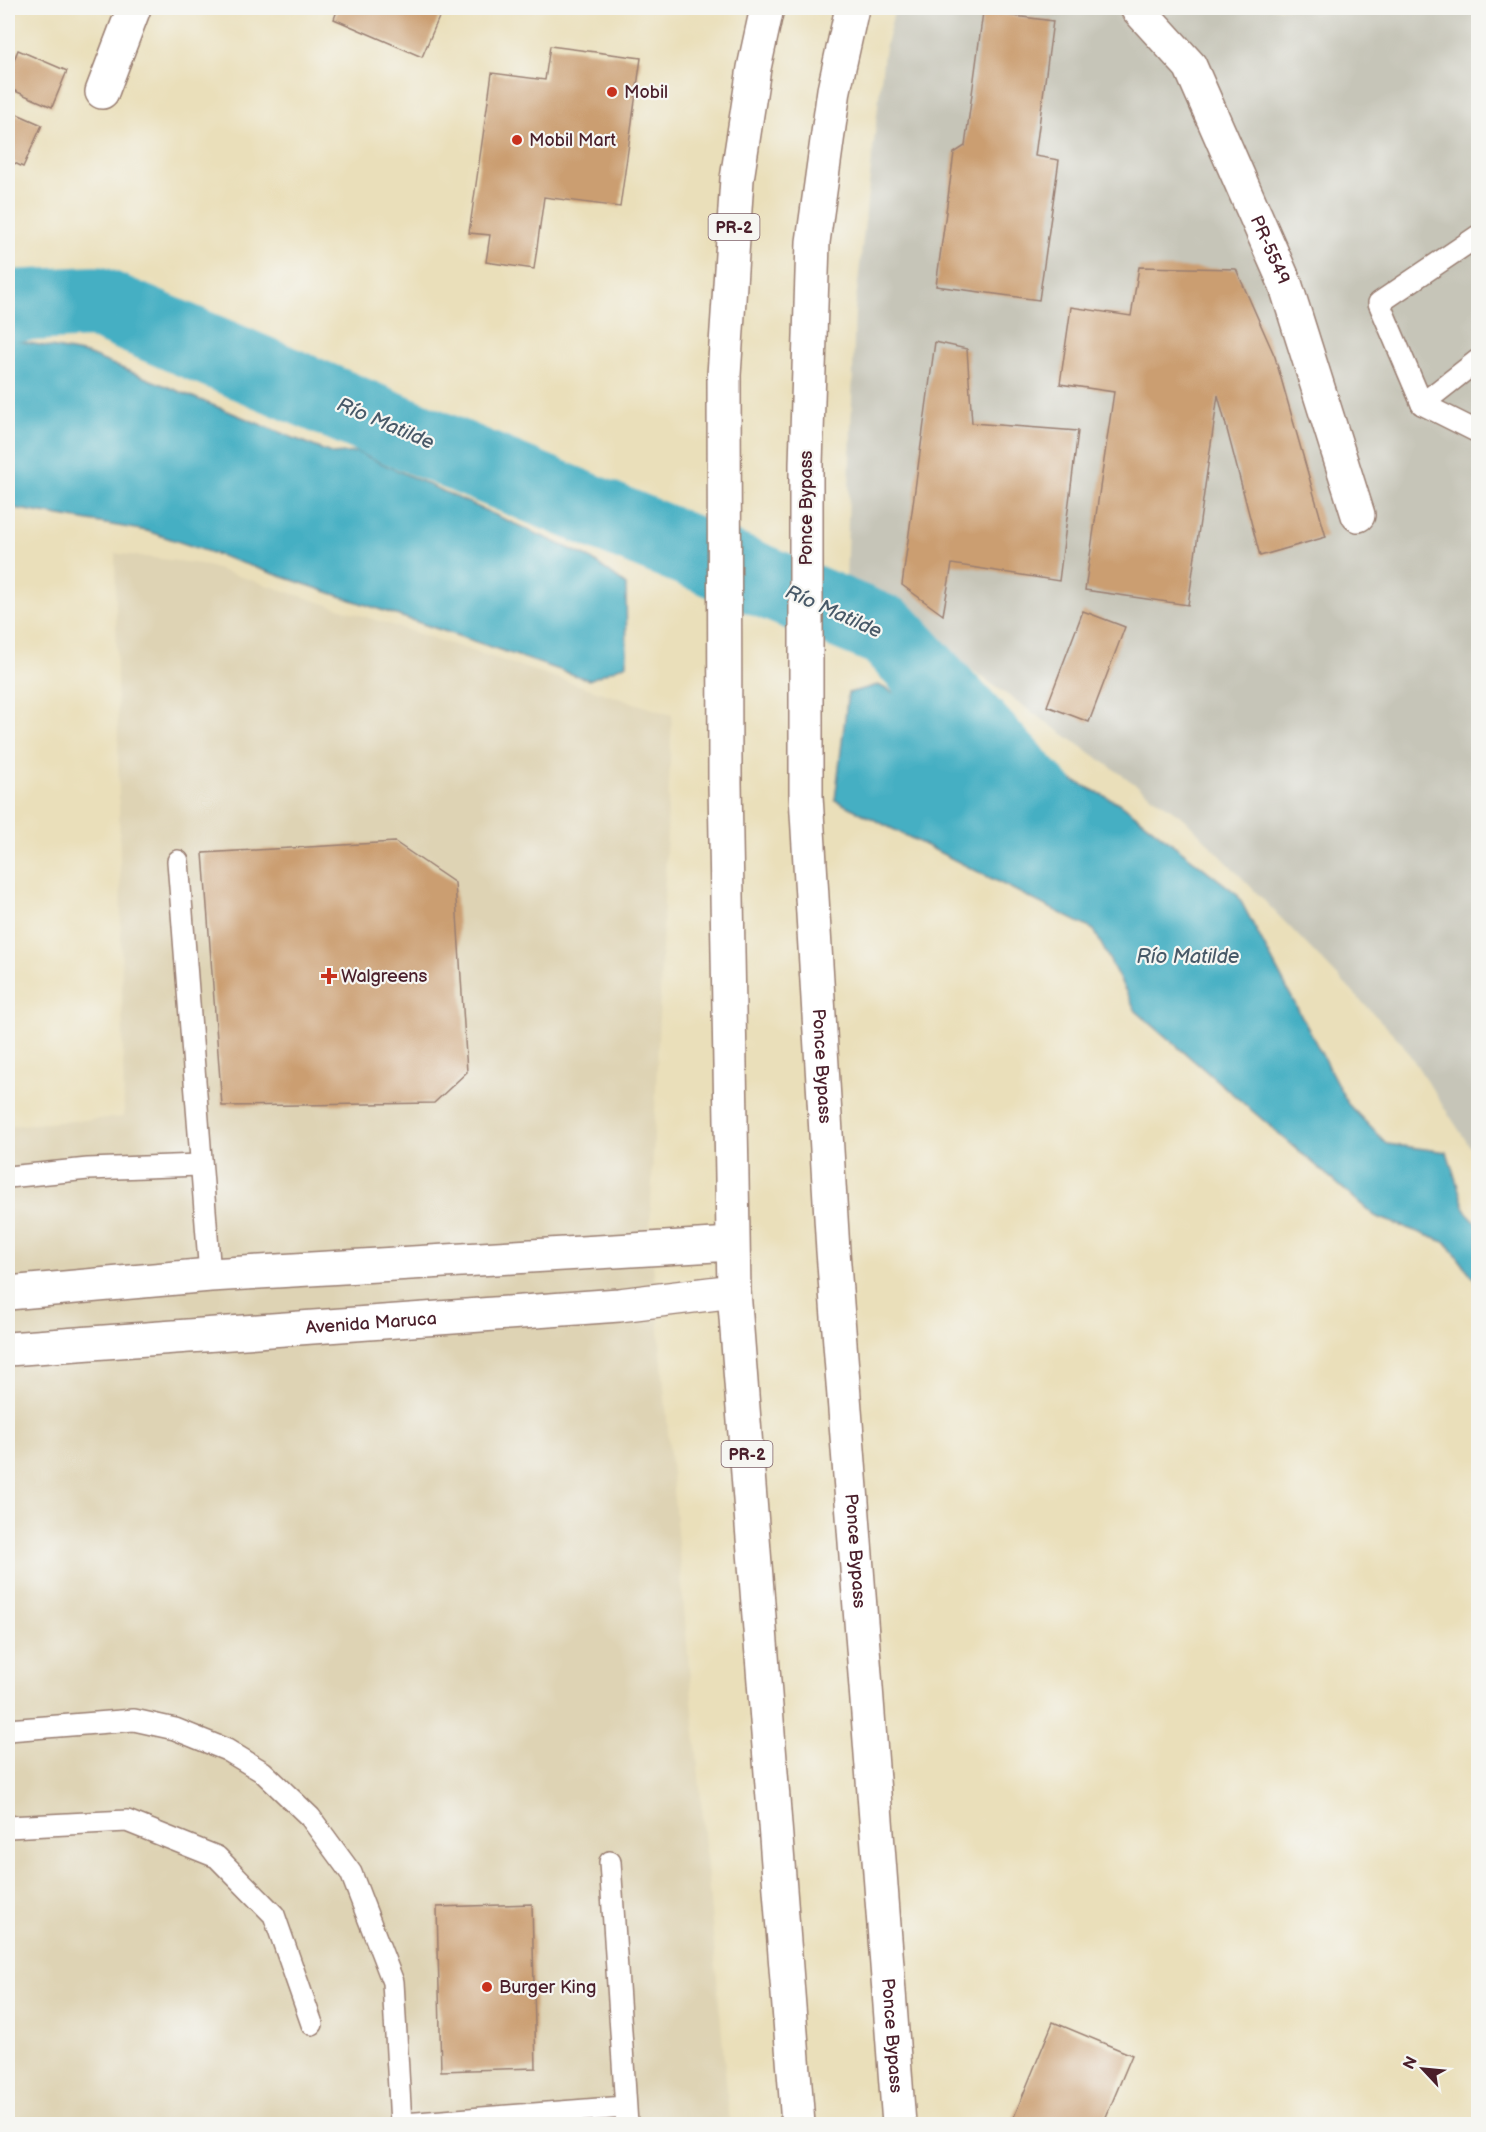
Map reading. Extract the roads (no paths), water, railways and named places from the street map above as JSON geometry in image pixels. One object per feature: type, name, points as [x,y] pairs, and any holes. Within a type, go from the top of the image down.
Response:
[{"type":"main road","points":[[102,92],[134,8]]},
{"type":"main road","points":[[742,8],[745,128]]},
{"type":"main road","name":"PR-2","points":[[767,8],[737,179],[726,340],[725,783],[734,1292],[798,2124]]},
{"type":"main road","name":"Ponce Bypass","points":[[852,8],[834,90],[813,242],[806,464],[806,796],[832,1251],[899,2124]]},
{"type":"main road","points":[[834,90],[875,8]]},
{"type":"main road","name":"PR-5549","points":[[1137,8],[1190,66],[1280,272],[1358,516]]},
{"type":"main road","points":[[8,1293],[210,1275],[732,1244]]},
{"type":"main road","name":"Avenida Maruca","points":[[8,1349],[619,1305],[734,1292]]},
{"type":"lane","points":[[1479,236],[1379,303],[1422,404],[1479,432]]},
{"type":"lane","points":[[1422,404],[1479,360]]},
{"type":"lane","points":[[178,861],[210,1275]]},
{"type":"lane","points":[[8,1177],[88,1169],[200,1165]]},
{"type":"lane","points":[[8,1730],[134,1720],[175,1729],[227,1750],[263,1772],[310,1817],[351,1873],[393,1982],[403,2124],[626,2116],[610,1862]]},
{"type":"lane","points":[[8,1827],[127,1821],[217,1857],[274,1915],[312,2024]]},
{"type":"water","points":[[8,339],[87,354],[333,454],[357,452],[590,558],[626,585],[627,664],[589,680],[147,531],[8,507]]},
{"type":"water","name":"Río Matilde","points":[[878,685],[1121,804],[1237,894],[1348,1104],[1387,1144],[1447,1152],[1466,1212],[1478,1226],[1478,1284],[1447,1243],[1375,1216],[1136,1011],[1094,930],[835,800],[848,693]]},
{"type":"waterway","name":"Río Matilde","points":[[8,306],[96,302],[480,465],[887,632],[1050,809]]},
{"type":"place","name":"Mobil","points":[[612,92]]},
{"type":"place","name":"Mobil Mart","points":[[517,140]]},
{"type":"place","name":"Walgreens","points":[[329,976]]},
{"type":"place","name":"Burger King","points":[[487,1987]]}]
